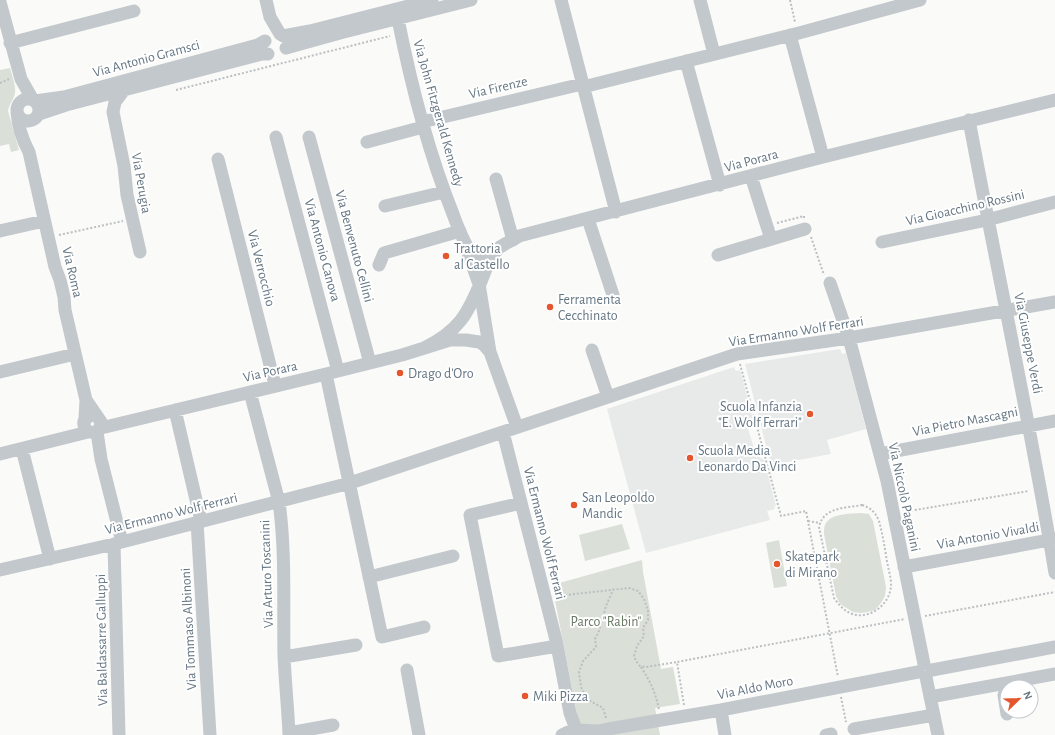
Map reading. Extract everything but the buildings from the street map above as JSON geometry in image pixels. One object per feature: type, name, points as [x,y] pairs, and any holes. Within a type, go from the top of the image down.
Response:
[{"type":"street","points":[[266,0],[275,42]]},
{"type":"street","name":"Via Antonio Gramsci","points":[[37,116],[124,90],[262,54],[275,42],[310,31],[432,0]]},
{"type":"street","name":"Via Antonio Gramsci","points":[[19,108],[25,100],[64,97],[258,44],[340,33],[471,0]]},
{"type":"street","points":[[561,0],[582,86],[616,212]]},
{"type":"street","points":[[700,0],[714,54]]},
{"type":"street","name":"Via Firenze","points":[[367,142],[423,125],[794,34],[883,5],[920,0]]},
{"type":"street","points":[[0,3],[18,78],[39,107],[37,116],[30,122],[23,120],[18,116],[19,108]]},
{"type":"street","points":[[10,43],[134,11]]},
{"type":"street","name":"Via John Fitzgerald Kennedy","points":[[398,19],[423,125],[444,192],[480,284]]},
{"type":"street","points":[[794,34],[823,157]]},
{"type":"street","points":[[686,61],[720,185]]},
{"type":"street","name":"Via Roma","points":[[18,78],[18,122],[29,152],[48,238],[64,297],[65,310],[92,425]]},
{"type":"street","name":"Via Perugia","points":[[124,90],[113,107],[114,119],[124,166],[127,195],[140,252]]},
{"type":"street","name":"Via Perugia","points":[[93,99],[105,104],[114,119]]},
{"type":"street","name":"Via Porara","points":[[424,348],[443,337],[462,319],[469,309],[490,260],[500,247],[519,236],[823,157],[1055,100]]},
{"type":"street","name":"Via Roma","points":[[29,152],[32,126],[37,116]]},
{"type":"street","name":"Via Giuseppe Verdi","points":[[969,120],[987,220],[1052,539],[1055,573]]},
{"type":"street","name":"Via Antonio Canova","points":[[276,137],[332,373]]},
{"type":"street","name":"Via Benvenuto Cellini","points":[[310,137],[370,363]]},
{"type":"street","name":"Via Verrocchio","points":[[218,159],[275,385]]},
{"type":"street","points":[[751,176],[771,239]]},
{"type":"street","points":[[496,179],[514,240]]},
{"type":"street","points":[[385,206],[444,192]]},
{"type":"street","name":"Via Gioacchino Rossini","points":[[882,242],[987,220],[1055,202]]},
{"type":"street","points":[[588,219],[613,294]]},
{"type":"street","points":[[0,231],[44,221]]},
{"type":"street","points":[[718,255],[806,230]]},
{"type":"street","points":[[379,265],[384,252],[461,234]]},
{"type":"street","name":"Via John Fitzgerald Kennedy","points":[[461,234],[475,256],[479,259],[490,260]]},
{"type":"street","name":"Via Niccolò Paganini","points":[[830,283],[849,338],[880,454],[894,514],[938,735]]},
{"type":"street","points":[[480,284],[490,352],[517,427]]},
{"type":"street","name":"Via Ermanno Wolf Ferrari","points":[[0,570],[118,543],[350,483],[738,354],[849,338],[1055,302]]},
{"type":"street","name":"Via Porara","points":[[92,425],[123,423],[275,385],[332,373],[450,340],[479,342],[490,352]]},
{"type":"street","points":[[592,350],[608,397]]},
{"type":"street","points":[[0,372],[75,354]]},
{"type":"street","points":[[332,373],[350,483],[382,637],[424,627]]},
{"type":"street","name":"Via Arturo Toscanini","points":[[250,392],[278,502],[284,552],[284,657],[289,734]]},
{"type":"street","name":"Via Tommaso Albinoni","points":[[175,410],[199,522],[210,735]]},
{"type":"street","name":"Via Pietro Mascagni","points":[[880,454],[1055,421]]},
{"type":"street","points":[[0,454],[63,439],[92,425]]},
{"type":"street","name":"Via Baldassarre Galluppi","points":[[92,425],[101,459],[118,543],[119,735]]},
{"type":"street","name":"Via Ermanno Wolf Ferrari","points":[[503,432],[557,646],[570,713],[579,732]]},
{"type":"street","points":[[22,449],[50,559]]},
{"type":"street","points":[[521,503],[470,515],[498,656],[557,646]]},
{"type":"street","name":"Via Antonio Vivaldi","points":[[904,566],[1052,539]]},
{"type":"street","points":[[369,577],[453,556]]},
{"type":"street","points":[[284,657],[356,645]]},
{"type":"street","name":"Via Aldo Moro","points":[[579,732],[721,710],[1055,647]]},
{"type":"street","points":[[407,670],[419,735]]},
{"type":"street","points":[[930,697],[1055,674]]},
{"type":"street","points":[[721,710],[725,735]]},
{"type":"street","points":[[851,729],[934,715]]},
{"type":"street","points":[[289,734],[333,725]]},
{"type":"path","points":[[790,0],[794,34]]},
{"type":"path","points":[[176,90],[388,36],[393,37]]},
{"type":"path","points":[[0,83],[18,78]]},
{"type":"path","points":[[48,238],[132,219]]},
{"type":"path","points":[[738,354],[780,516],[806,511],[840,687],[851,729]]},
{"type":"path","points":[[894,514],[1041,489]]},
{"type":"path","points":[[862,505],[870,508],[876,513],[880,523],[891,583],[890,594],[885,603],[879,609],[862,615],[846,612],[839,606],[834,598],[820,524],[821,520],[826,514],[832,510],[862,505]]},
{"type":"path","points":[[808,521],[820,524]]},
{"type":"path","points":[[552,597],[629,588],[638,591],[644,599],[648,610],[648,620],[643,628],[644,636],[634,656],[650,682],[657,698],[660,720]]},
{"type":"path","points":[[579,732],[603,708],[587,699],[581,687],[579,672],[583,661],[596,647],[595,639],[613,590]]},
{"type":"path","points":[[640,666],[646,667],[677,662],[1055,592]]},
{"type":"path","points":[[677,662],[686,716]]},
{"type":"shaded area","name":"Scuola Infanzia \"E. Wolf Ferrari\"","points":[[840,349],[842,354],[846,353],[866,429],[827,440],[831,454],[771,465],[745,364]]},
{"type":"shaded area","name":"Scuola Media Leonardo Da Vinci","points":[[734,367],[736,371],[740,370],[753,419],[746,422],[756,455],[764,460],[776,506],[774,506],[775,509],[767,511],[770,520],[646,553],[607,409]]},
{"type":"green space","points":[[10,68],[14,80],[15,90],[8,111],[19,150],[11,152],[9,144],[0,146],[0,70]]},
{"type":"green space","points":[[860,513],[869,514],[873,521],[886,587],[885,596],[875,610],[861,613],[853,612],[840,604],[836,596],[824,534],[825,525],[831,518],[841,515]]},
{"type":"green space","points":[[622,524],[630,549],[585,561],[579,535]]},
{"type":"green space","name":"Skatepark di Mirano","points":[[779,540],[787,586],[774,588],[766,543]]},
{"type":"green space","name":"Parco \"Rabin\"","points":[[642,560],[661,669],[673,667],[680,704],[655,708],[660,735],[581,735],[552,585]]},
{"type":"place","name":"Trattoria al Castello","points":[[446,256]]},
{"type":"place","name":"Ferramenta Cecchinato","points":[[550,307]]},
{"type":"place","name":"Drago d'Oro","points":[[400,373]]},
{"type":"place","name":"Scuola Infanzia \"E. Wolf Ferrari\"","points":[[810,414]]},
{"type":"place","name":"Scuola Media Leonardo Da Vinci","points":[[690,458]]},
{"type":"place","name":"San Leopoldo Mandic","points":[[574,505]]},
{"type":"place","name":"Skatepark di Mirano","points":[[777,564]]},
{"type":"place","name":"Miki Pizza","points":[[525,696]]}]
